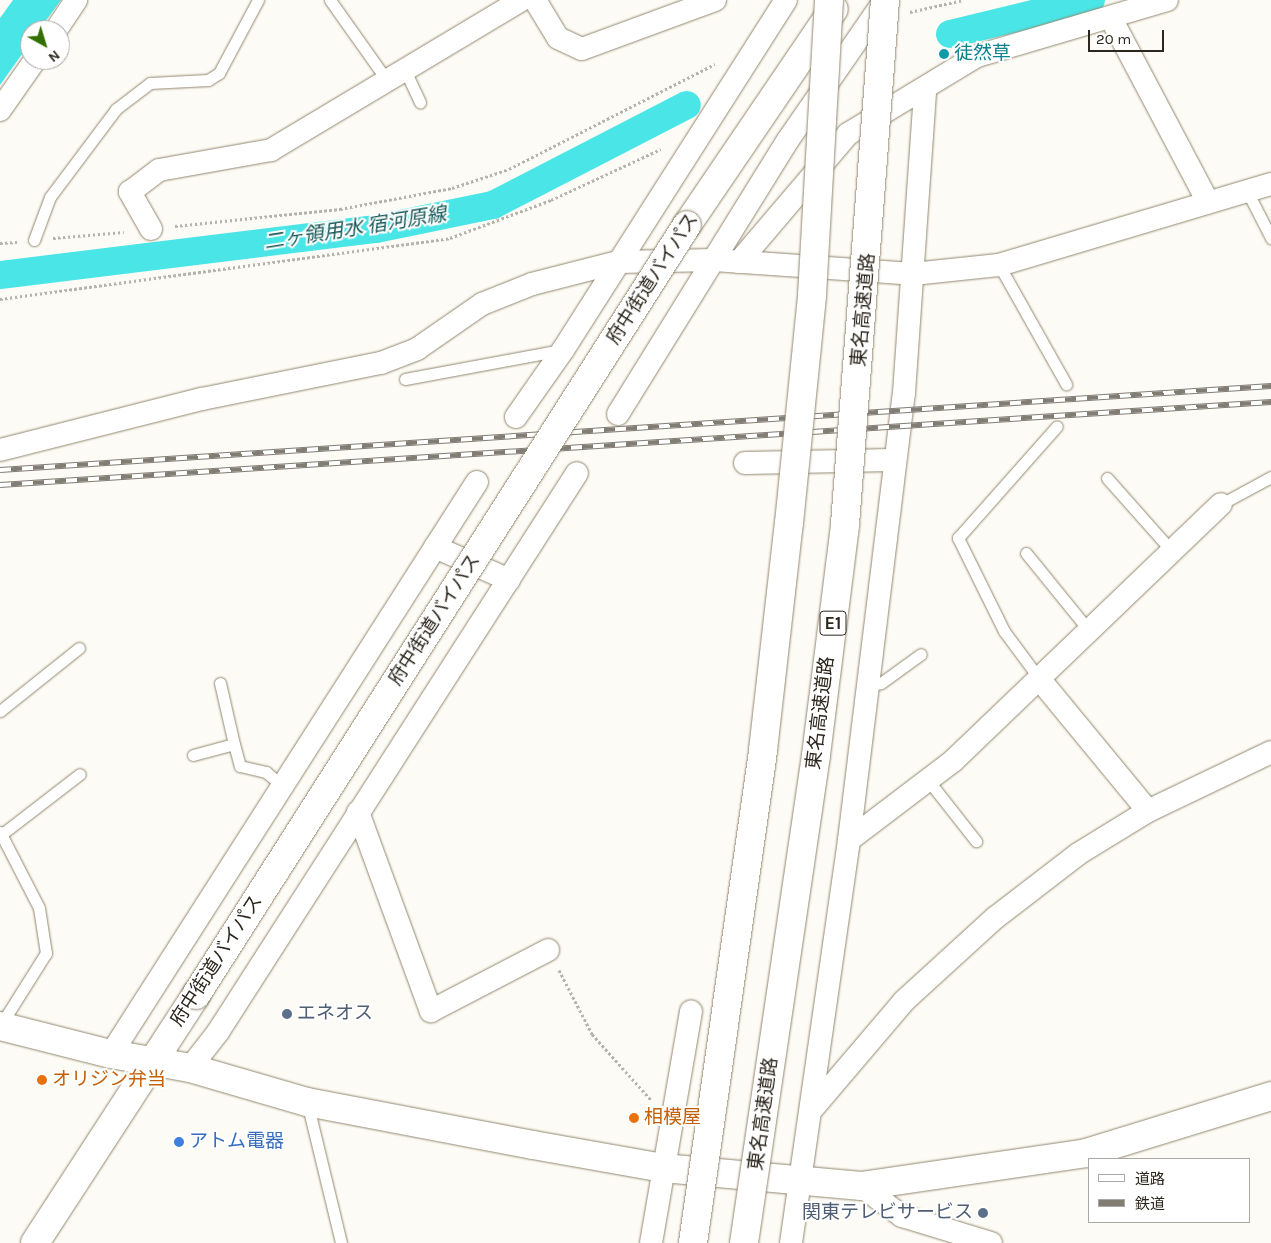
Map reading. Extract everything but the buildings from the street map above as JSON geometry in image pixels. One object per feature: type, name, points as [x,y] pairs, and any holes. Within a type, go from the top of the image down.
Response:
[{"type":"main road","points":[[693,1243],[763,750],[789,523],[812,295],[829,0]]},
{"type":"main road","name":"府中街道バイパス","points":[[35,1243],[150,1063],[196,995],[687,225],[840,0]]},
{"type":"main road","name":"東名高速道路","points":[[744,1243],[816,755],[845,524],[883,3]]},
{"type":"main road","points":[[0,1026],[150,1063],[190,1068],[306,1102],[663,1168],[801,1182],[862,1186],[1086,1153],[1271,1096]]},
{"type":"street","points":[[63,20],[76,0]]},
{"type":"street","points":[[151,228],[130,192],[159,170],[270,150],[395,73],[522,0]]},
{"type":"street","points":[[535,0],[558,38],[582,49],[715,0]]},
{"type":"street","points":[[516,416],[563,350],[737,74],[786,0]]},
{"type":"street","points":[[739,262],[848,134],[925,91],[977,56],[1112,20],[1167,0]]},
{"type":"street","points":[[618,414],[714,260],[883,3]]},
{"type":"street","points":[[1112,20],[1208,202]]},
{"type":"street","points":[[0,110],[28,70]]},
{"type":"street","points":[[792,1243],[813,1108],[849,840],[894,460],[913,274],[925,91]]},
{"type":"street","points":[[0,450],[202,399],[381,363],[417,349],[482,304],[532,284],[618,262],[714,260],[913,274],[999,265],[1271,184]]},
{"type":"street","points":[[745,464],[894,460]]},
{"type":"street","points":[[190,1068],[218,1032],[577,473]]},
{"type":"street","points":[[111,1054],[281,785],[477,482]]},
{"type":"street","points":[[849,840],[928,780],[1041,681],[1091,633],[1171,550],[1221,504]]},
{"type":"street","points":[[435,547],[509,580]]},
{"type":"street","points":[[1041,681],[1148,811]]},
{"type":"street","points":[[813,1108],[904,1000],[995,918],[1078,854],[1148,811],[1271,752]]},
{"type":"street","points":[[358,812],[431,1011],[548,950]]},
{"type":"street","points":[[651,1243],[691,1011]]},
{"type":"street","points":[[862,1186],[902,1216],[991,1243]]},
{"type":"lane","points":[[34,240],[50,197],[116,109],[150,83],[208,80],[219,73],[258,0]]},
{"type":"lane","points":[[330,0],[420,102]]},
{"type":"lane","points":[[1248,192],[1271,238]]},
{"type":"lane","points":[[999,265],[1066,384]]},
{"type":"lane","points":[[405,380],[563,350]]},
{"type":"lane","points":[[1041,681],[1004,631],[958,538],[1057,426]]},
{"type":"lane","points":[[1221,504],[1271,477]]},
{"type":"lane","points":[[1107,478],[1171,550]]},
{"type":"lane","points":[[1026,554],[1091,633]]},
{"type":"lane","points":[[0,711],[78,648]]},
{"type":"lane","points":[[867,686],[881,683],[921,654]]},
{"type":"lane","points":[[220,683],[240,766],[266,772],[281,785]]},
{"type":"lane","points":[[193,756],[234,744]]},
{"type":"lane","points":[[0,1026],[46,953],[40,908],[1,833],[80,774]]},
{"type":"lane","points":[[928,780],[976,841]]},
{"type":"lane","points":[[306,1102],[340,1243]]},
{"type":"path","points":[[883,3],[906,13],[963,0]]},
{"type":"path","points":[[0,243],[340,209],[452,188],[509,169],[720,61],[750,55]]},
{"type":"path","points":[[0,299],[450,238],[551,200],[703,130]]},
{"type":"path","points":[[548,950],[592,1034],[672,1127]]},
{"type":"water","points":[[13,0],[61,0],[46,20],[20,20],[20,57],[0,85],[0,18]]},
{"type":"waterway","name":"二ヶ領用水 宿河原線","points":[[950,34],[1091,0]]},
{"type":"waterway","name":"二ヶ領用水 宿河原線","points":[[0,275],[376,229],[493,205],[687,105]]},
{"type":"railway","points":[[0,470],[1271,386]]},
{"type":"railway","points":[[0,485],[1271,402]]},
{"type":"place","name":"徒然草","points":[[944,54]]},
{"type":"place","name":"エネオス","points":[[287,1014]]},
{"type":"place","name":"オリジン弁当","points":[[42,1080]]},
{"type":"place","name":"相模屋","points":[[634,1118]]},
{"type":"place","name":"アトム電器","points":[[179,1142]]},
{"type":"place","name":"関東テレビサービス","points":[[983,1213]]}]
